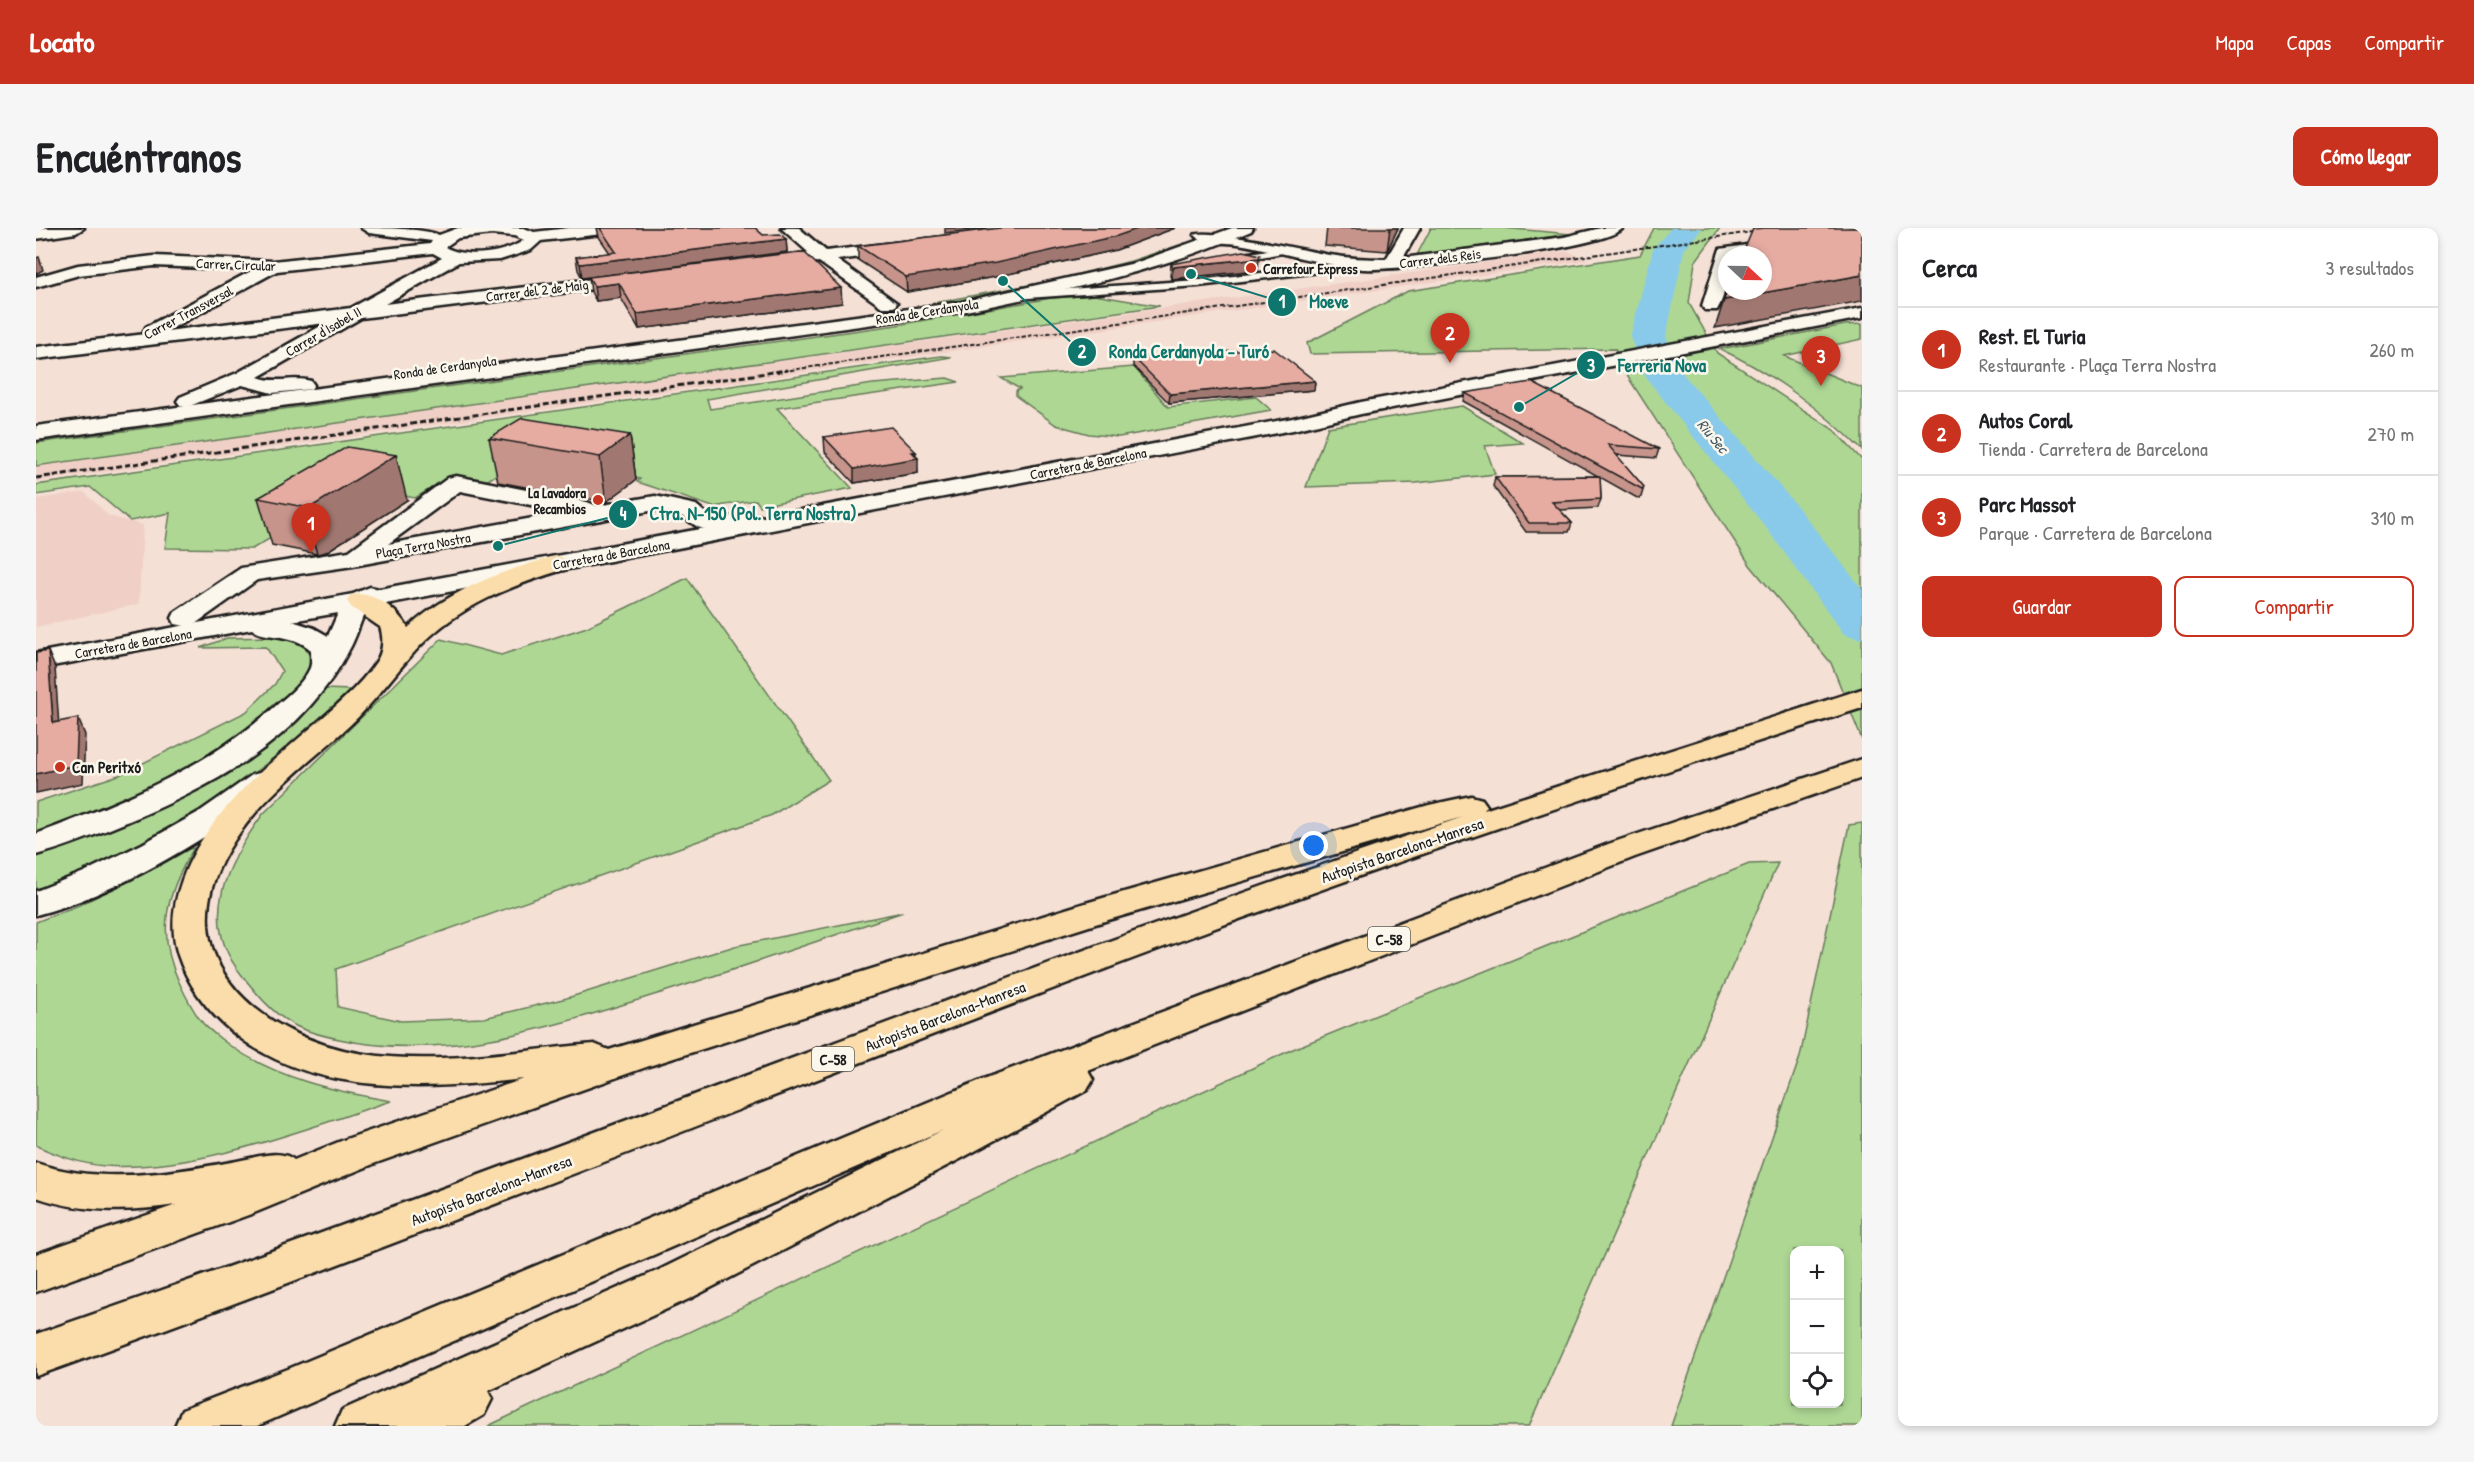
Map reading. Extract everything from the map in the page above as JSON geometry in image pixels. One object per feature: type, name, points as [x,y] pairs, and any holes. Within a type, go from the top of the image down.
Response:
[{"type":"highway","points":[[557,564],[504,580],[466,599],[428,625],[349,710],[293,759],[224,831],[206,860],[193,898],[190,930],[194,954],[201,973],[233,1014],[258,1032],[306,1056],[365,1069],[405,1072],[638,1055]]},
{"type":"highway","points":[[360,600],[379,611],[393,625],[398,639],[389,666]]},
{"type":"highway","name":"Autopista Barcelona-Manresa","points":[[36,1355],[450,1206],[1179,928],[1508,812],[1862,698]]},
{"type":"highway","name":"C-58","points":[[200,1426],[305,1384],[764,1187],[995,1091],[1612,854],[1862,768]]},
{"type":"highway","points":[[36,1273],[239,1201],[362,1150],[638,1055],[1095,912],[1419,819],[1634,771]]},
{"type":"highway","points":[[418,1426],[675,1284],[947,1147],[1117,1056],[1155,1028]]},
{"type":"highway","points":[[36,1180],[71,1190],[109,1193],[152,1190],[288,1168],[362,1150]]},
{"type":"highway","points":[[360,1426],[675,1284]]},
{"type":"street","points":[[36,234],[76,228]]},
{"type":"street","points":[[369,228],[452,237],[506,230],[532,237],[611,228]]},
{"type":"street","points":[[789,228],[880,301]]},
{"type":"street","name":"Ronda de Cerdanyola","points":[[36,433],[961,307],[1215,233],[1245,228]]},
{"type":"street","points":[[1256,228],[1265,243]]},
{"type":"street","points":[[1391,264],[1412,228]]},
{"type":"street","name":"Carrer dels Reis","points":[[1215,233],[1345,262],[1391,264],[1423,262],[1577,240],[1615,228]]},
{"type":"street","name":"Ronda de Cerdanyola","points":[[880,301],[913,309],[1041,290],[1174,257],[1215,233]]},
{"type":"street","points":[[1711,306],[1726,252],[1862,233]]},
{"type":"street","points":[[452,237],[447,254],[457,256],[489,256],[520,250],[533,241],[532,237]]},
{"type":"street","name":"Carrer Circular","points":[[36,282],[78,270],[154,261],[273,266],[452,237]]},
{"type":"street","points":[[751,265],[920,244]]},
{"type":"street","name":"Carrer d'Isabel II","points":[[187,401],[244,377],[457,256]]},
{"type":"street","name":"Carrer Transversal","points":[[136,340],[273,266]]},
{"type":"street","name":"Carrer del 2 de Maig","points":[[136,340],[657,276]]},
{"type":"street","name":"Ronda de Cerdanyola","points":[[36,421],[855,311],[880,301],[1041,290]]},
{"type":"street","name":"Ronda de Cerdanyola","points":[[706,343],[737,334],[873,315],[880,301]]},
{"type":"street","name":"Carretera de Barcelona","points":[[36,646],[121,631],[196,624],[360,600],[823,515],[1313,420],[1361,408],[1862,313]]},
{"type":"street","points":[[1790,327],[1862,320]]},
{"type":"street","points":[[36,353],[136,340]]},
{"type":"street","points":[[244,377],[250,382],[267,386],[304,385]]},
{"type":"street","name":"Carretera de Barcelona","points":[[36,661],[196,624],[494,563],[1079,454],[1320,411],[1361,408]]},
{"type":"street","points":[[1010,479],[1034,469],[1065,463],[1079,454],[1103,454],[1190,444]]},
{"type":"street","points":[[353,558],[456,483],[606,512]]},
{"type":"street","name":"Plaça Terra Nostra","points":[[196,624],[250,573],[353,558],[655,503],[688,510],[705,523]]},
{"type":"street","points":[[36,844],[132,808],[215,765],[246,745],[296,704],[325,667],[336,649],[345,621],[360,600],[380,590],[450,576],[494,563]]},
{"type":"street","points":[[121,631],[221,621],[326,600],[346,598],[360,600]]},
{"type":"street","points":[[196,624],[261,626],[311,635],[325,648],[325,667]]},
{"type":"street","points":[[36,904],[125,867],[185,834],[229,806],[293,759]]},
{"type":"lane","points":[[1217,260],[1284,250]]},
{"type":"lane","points":[[1015,291],[1225,281],[1372,264]]},
{"type":"lane","points":[[1141,286],[1168,271]]},
{"type":"lane","points":[[1141,286],[1147,294],[1174,294],[1251,285],[1274,278],[1277,274]]},
{"type":"lane","points":[[705,523],[736,523],[795,515],[823,515]]},
{"type":"shaded area","points":[[1567,251],[1589,260],[36,482],[36,466]]},
{"type":"shaded area","points":[[84,492],[109,516],[143,525],[139,604],[36,627],[36,499]]},
{"type":"green space","points":[[1431,228],[1503,228],[1571,234],[1417,255]]},
{"type":"green space","points":[[1654,228],[1720,228],[1695,262],[1689,303],[1717,353],[1834,430],[1862,460],[1862,740],[1831,663],[1750,565],[1624,371],[1615,349],[1310,354],[1307,343],[1408,291],[1640,255]]},
{"type":"green space","points":[[1185,243],[1193,245],[1035,286],[939,305],[933,303],[1055,280],[1131,261]]},
{"type":"green space","points":[[1094,295],[1160,306],[36,466],[36,443],[897,325],[1051,298]]},
{"type":"green space","points":[[1862,324],[1862,339],[1784,356],[1862,388],[1862,450],[1813,407],[1777,381],[1720,349],[1845,325]]},
{"type":"green space","points":[[941,356],[951,357],[707,399],[710,409],[873,384],[947,378],[959,382],[777,408],[852,488],[760,506],[756,500],[713,507],[637,482],[640,479],[522,459],[488,480],[452,476],[415,498],[358,487],[252,549],[165,548],[170,513],[130,521],[90,487],[36,495],[36,485]]},
{"type":"green space","points":[[1134,367],[1168,407],[1256,397],[1271,410],[1119,437],[1089,434],[1056,425],[1016,396],[1016,391],[1020,389],[1001,378]]},
{"type":"green space","points":[[1462,406],[1523,443],[1485,446],[1495,474],[1416,483],[1306,487],[1328,427]]},
{"type":"green space","points":[[687,578],[829,780],[772,815],[336,969],[338,1007],[401,1021],[484,1018],[567,998],[735,946],[903,912],[587,1016],[505,1036],[464,1043],[422,1047],[381,1045],[339,1039],[297,1027],[271,1008],[241,974],[228,953],[221,933],[219,912],[222,891],[229,871],[250,832],[263,814],[441,639],[501,655],[587,627]]},
{"type":"green space","points":[[275,637],[303,644],[313,662],[293,693],[254,728],[148,792],[36,836],[36,802],[119,775],[246,712],[275,684],[282,671],[266,647],[200,648],[227,638]]},
{"type":"green space","points":[[324,689],[350,690],[298,738],[241,782],[150,840],[36,895],[36,853],[63,844]]},
{"type":"green space","points":[[1862,823],[1862,1426],[1671,1426],[1800,1057],[1849,825]]},
{"type":"green space","points":[[194,848],[184,865],[171,897],[166,930],[172,964],[186,997],[201,1021],[229,1045],[267,1067],[328,1088],[391,1101],[250,1146],[176,1162],[140,1166],[105,1166],[71,1159],[39,1147],[36,1145],[36,922],[79,905]]},
{"type":"green space","points":[[1778,863],[1529,1426],[488,1426],[1293,1049],[1749,864]]},
{"type":"building","points":[[600,228],[755,228],[763,235],[780,234],[786,239],[580,264],[576,257],[616,252]]},
{"type":"building","points":[[1000,228],[1140,228],[1117,236],[996,263],[906,277],[858,246]]},
{"type":"building","points":[[1862,228],[1862,275],[1772,291],[1772,246],[1746,246],[1753,229]]},
{"type":"building","points":[[1244,251],[1260,255],[1259,258],[1173,267],[1171,264]]},
{"type":"building","points":[[805,253],[841,288],[637,314],[619,283],[594,286],[589,277]]},
{"type":"building","points":[[1274,349],[1315,381],[1170,394],[1133,357]]},
{"type":"building","points":[[1531,382],[1659,449],[1608,445],[1644,487],[1642,489],[1465,393]]},
{"type":"building","points":[[522,418],[630,435],[600,457],[489,438]]},
{"type":"building","points":[[891,427],[916,452],[912,452],[918,458],[854,469],[824,437]]},
{"type":"building","points":[[347,447],[396,455],[313,506],[304,507],[258,498]]},
{"type":"building","points":[[1600,476],[1601,499],[1552,502],[1572,523],[1529,523],[1495,477]]},
{"type":"building","points":[[48,651],[53,723],[78,718],[76,765],[36,774],[36,653]]},
{"type":"waterway","name":"Riu Sec","points":[[1687,228],[1669,249],[1648,337],[1666,379],[1780,515],[1862,623]]},
{"type":"railway","points":[[777,372],[1780,228]]},
{"type":"railway","points":[[36,478],[787,370]]},
{"type":"place","name":"Carrefour Express","points":[[1251,268]]},
{"type":"place","name":"Moeve","points":[[1191,274]]},
{"type":"place","name":"Ronda Cerdanyola - Turó","points":[[1003,281]]},
{"type":"place","name":"Autos Coral","points":[[1450,363]]},
{"type":"place","name":"Parc Massot","points":[[1821,386]]},
{"type":"place","name":"Ferreria Nova","points":[[1519,407]]},
{"type":"place","name":"La Lavadora Recambios","points":[[598,500]]},
{"type":"place","name":"Ctra. N-150 (Pol. Terra Nostra)","points":[[498,546]]},
{"type":"place","name":"Rest. El Turia","points":[[311,553]]},
{"type":"place","name":"Can Peritxó","points":[[60,767]]}]
